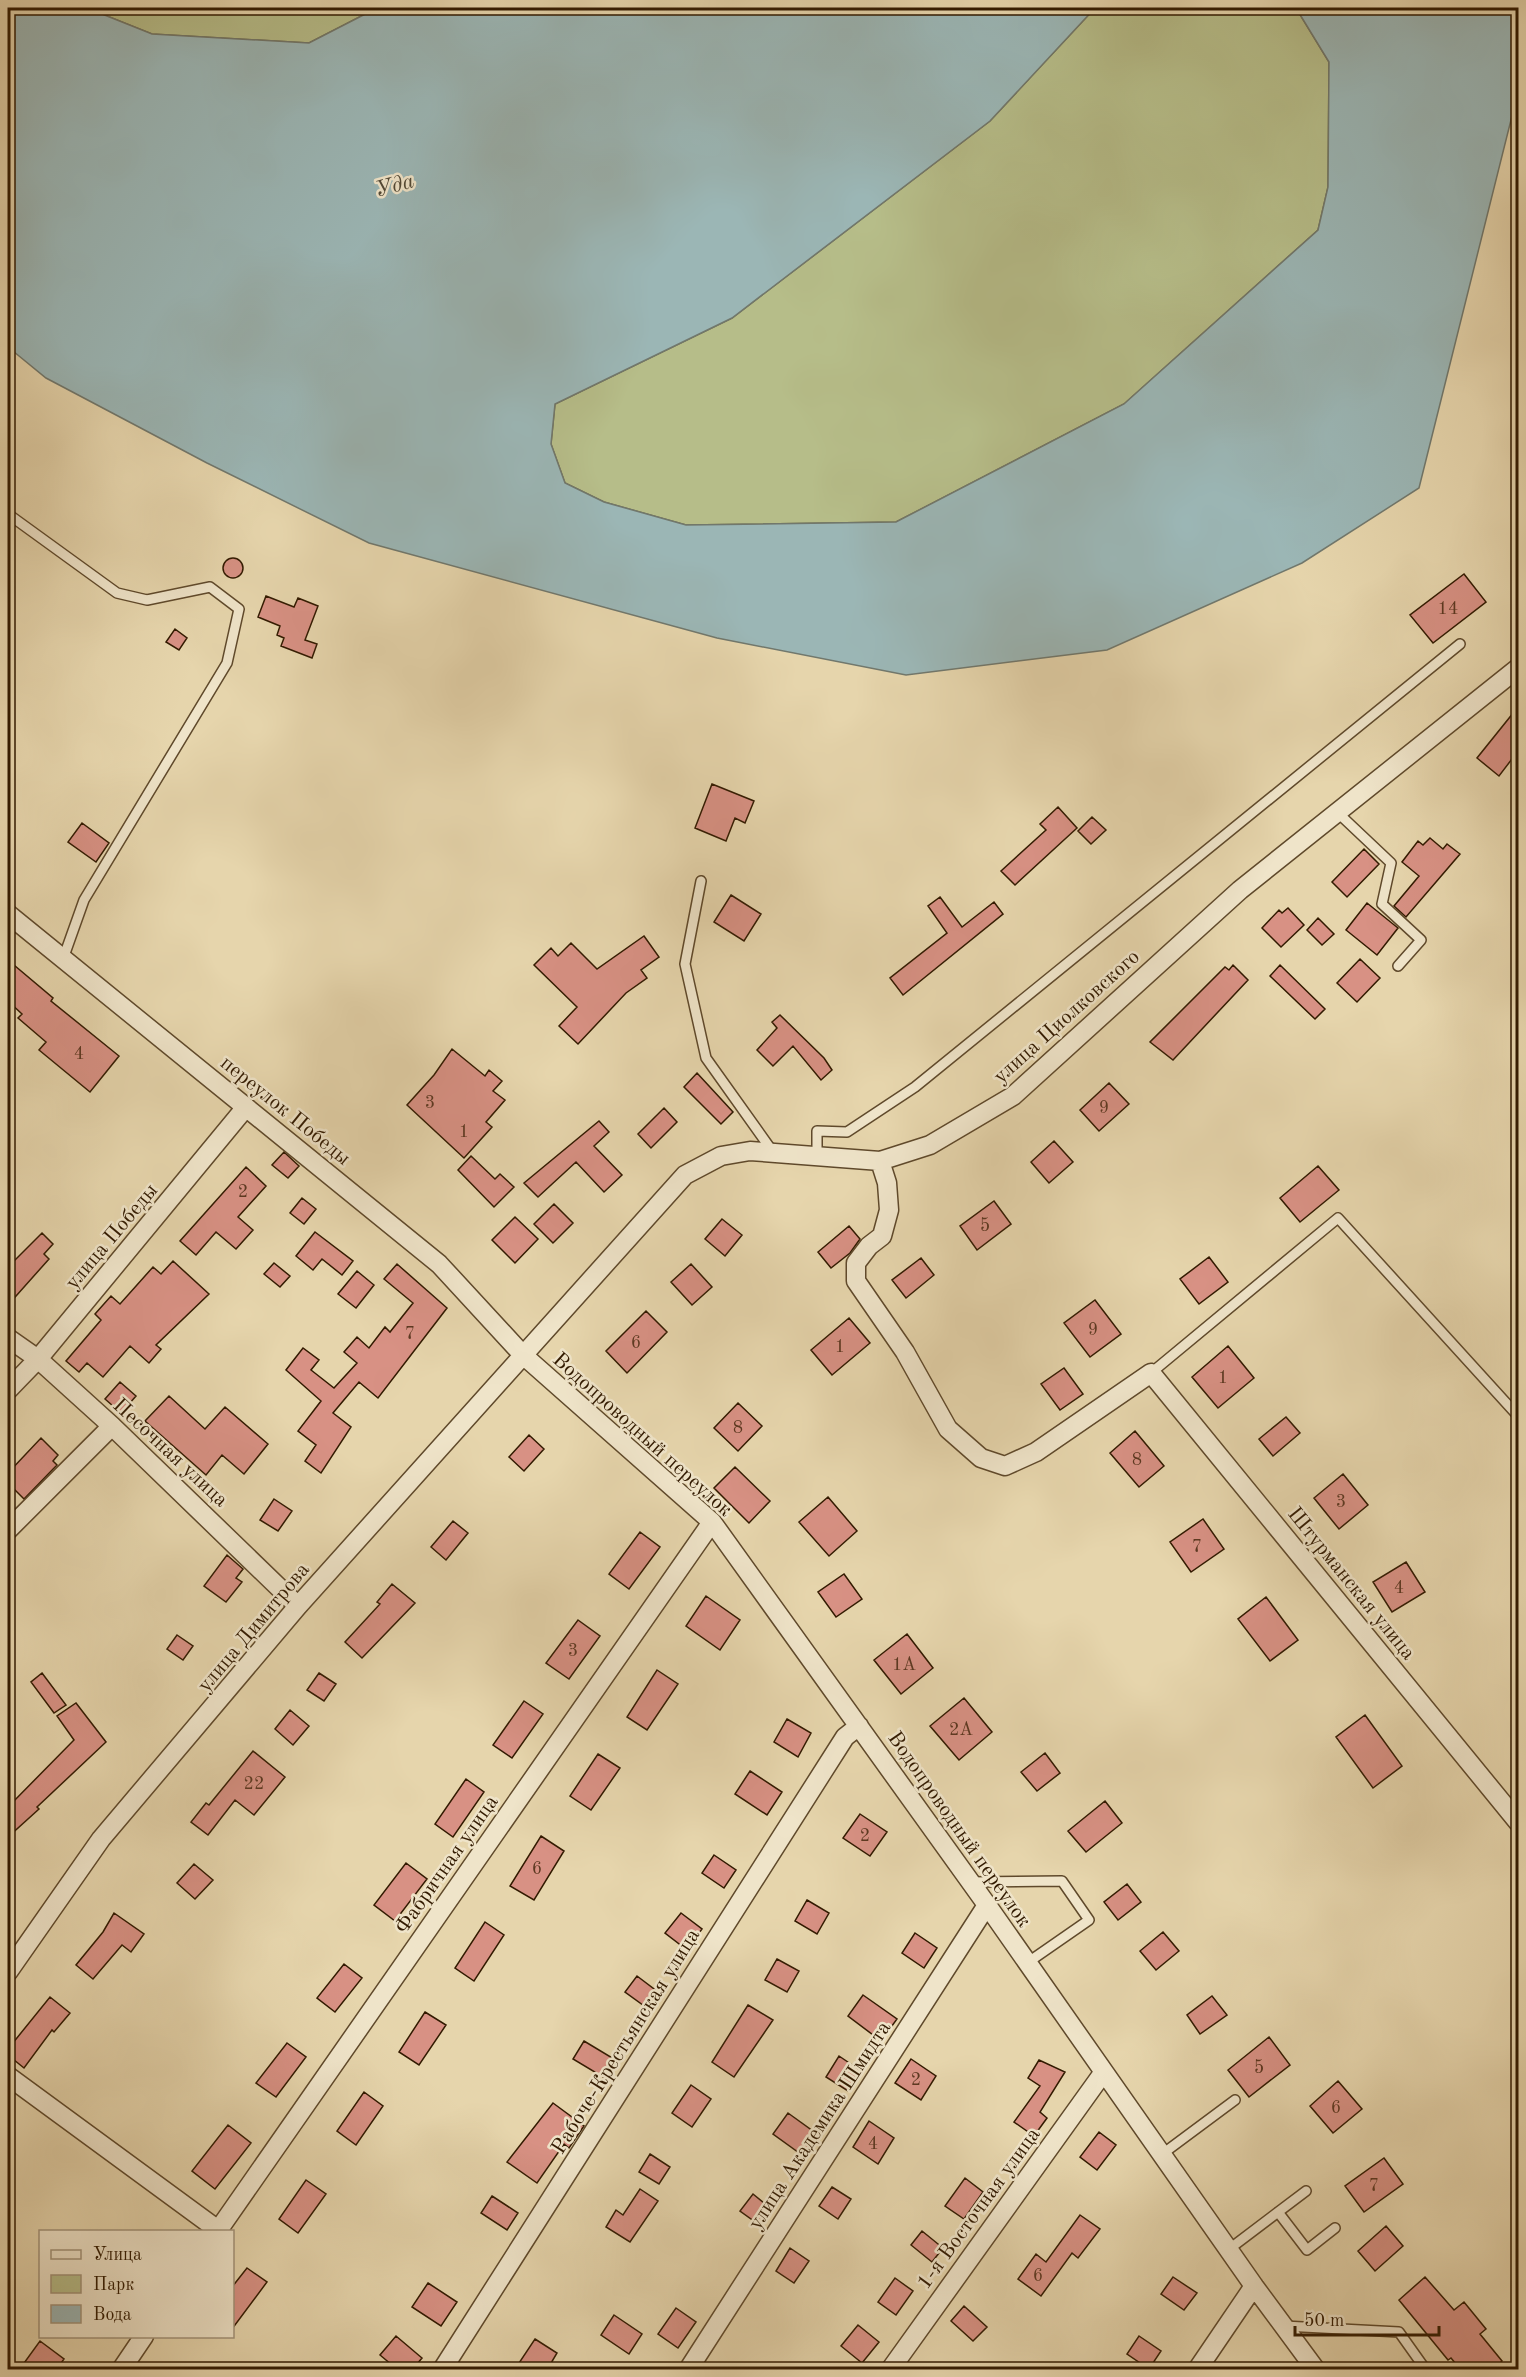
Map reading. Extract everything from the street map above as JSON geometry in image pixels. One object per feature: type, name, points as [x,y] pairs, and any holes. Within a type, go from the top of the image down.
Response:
[{"type":"street","name":"улица Циолковского","points":[[550,1324],[685,1175],[721,1156],[750,1151],[880,1161],[930,1146],[1013,1096],[1240,890],[1518,668]]},
{"type":"street","name":"переулок Победы","points":[[8,914],[440,1264],[523,1355]]},
{"type":"street","name":"улица Победы","points":[[8,1390],[38,1359],[246,1107]]},
{"type":"street","points":[[880,1161],[887,1183],[889,1210],[882,1236],[869,1246],[856,1263],[856,1281],[905,1353],[948,1429],[981,1458],[1005,1466],[1036,1452],[1151,1373]]},
{"type":"street","name":"улица Димитрова","points":[[8,1972],[101,1839],[298,1606],[550,1324]]},
{"type":"street","name":"Песочная улица","points":[[8,1338],[38,1359],[112,1426],[298,1606]]},
{"type":"street","name":"Водопроводный переулок","points":[[523,1355],[712,1522],[852,1732],[987,1905],[1228,2250],[1316,2370]]},
{"type":"street","name":"Штурманская улица","points":[[1151,1373],[1518,1822]]},
{"type":"street","points":[[8,1530],[112,1426]]},
{"type":"street","name":"Фабричная улица","points":[[219,2230],[712,1522]]},
{"type":"street","name":"Рабоче-Крестьянская улица","points":[[442,2370],[852,1732]]},
{"type":"street","name":"улица Академика Шмидта","points":[[688,2370],[987,1905]]},
{"type":"street","name":"1-я Восточная улица","points":[[890,2370],[1103,2073]]},
{"type":"street","points":[[8,2076],[217,2230]]},
{"type":"street","points":[[1197,2370],[1254,2286]]},
{"type":"street","points":[[121,2370],[143,2338]]},
{"type":"lane","points":[[8,514],[117,593],[147,600],[210,587],[239,609],[227,663],[84,900],[63,959]]},
{"type":"lane","points":[[817,1156],[817,1131],[847,1132],[915,1087],[1460,644]]},
{"type":"lane","points":[[1337,812],[1391,863],[1382,904],[1421,940],[1398,966]]},
{"type":"lane","points":[[702,881],[685,964],[706,1058],[773,1152]]},
{"type":"lane","points":[[1151,1373],[1338,1218],[1518,1416]]},
{"type":"lane","points":[[970,1882],[1062,1881],[1089,1920],[1027,1963]]},
{"type":"lane","points":[[1161,2155],[1235,2100]]},
{"type":"lane","points":[[1228,2250],[1306,2191]]},
{"type":"lane","points":[[1278,2212],[1307,2250],[1335,2228]]},
{"type":"lane","points":[[1284,2326],[1399,2332],[1426,2370]]},
{"type":"green space","points":[[87,8],[377,8],[309,43],[152,34]]},
{"type":"green space","points":[[1095,8],[1296,8],[1329,62],[1328,187],[1318,230],[1124,404],[896,522],[686,525],[604,502],[565,483],[551,444],[555,404],[732,318],[990,121]]},
{"type":"water","name":"Уда","points":[[8,8],[87,8],[152,34],[309,43],[377,8],[1095,8],[990,121],[732,318],[555,404],[551,444],[565,483],[604,502],[686,525],[896,522],[1124,404],[1318,230],[1328,187],[1329,62],[1296,8],[1518,8],[1518,92],[1419,488],[1302,563],[1107,650],[906,675],[717,638],[369,543],[207,463],[46,378],[8,347]]},
{"type":"building","points":[[233,558],[240,561],[243,568],[240,575],[233,578],[226,575],[223,568],[226,561]]},
{"type":"building","points":[[1464,574],[1486,602],[1433,643],[1410,615]]},
{"type":"building","points":[[266,596],[294,607],[298,598],[318,606],[305,640],[317,644],[312,658],[281,646],[284,638],[277,635],[280,626],[258,617]]},
{"type":"building","points":[[175,629],[187,638],[179,650],[166,642]]},
{"type":"building","points":[[1518,707],[1518,751],[1499,776],[1477,758]]},
{"type":"building","points":[[712,784],[754,801],[745,823],[735,818],[726,841],[695,828]]},
{"type":"building","points":[[1058,807],[1077,828],[1015,885],[1001,871],[1046,830],[1040,824]]},
{"type":"building","points":[[1092,817],[1106,830],[1091,844],[1078,831]]},
{"type":"building","points":[[82,823],[109,843],[96,862],[68,842]]},
{"type":"building","points":[[1430,838],[1443,849],[1447,844],[1460,854],[1406,917],[1394,906],[1419,876],[1402,862],[1418,841],[1423,845]]},
{"type":"building","points":[[1364,849],[1379,864],[1347,897],[1332,882]]},
{"type":"building","points":[[731,895],[761,914],[744,941],[714,922]]},
{"type":"building","points":[[940,897],[962,927],[994,902],[1003,914],[903,995],[890,978],[947,933],[928,906]]},
{"type":"building","points":[[1367,903],[1398,928],[1377,955],[1346,930]]},
{"type":"building","points":[[1288,908],[1304,925],[1281,947],[1262,928],[1279,910],[1282,913]]},
{"type":"building","points":[[1318,918],[1334,934],[1322,945],[1307,930]]},
{"type":"building","points":[[644,936],[659,957],[641,970],[647,978],[626,993],[578,1044],[559,1026],[577,1007],[534,965],[551,948],[558,956],[571,943],[597,969]]},
{"type":"building","points":[[1360,959],[1380,978],[1357,1002],[1337,983]]},
{"type":"building","points":[[8,960],[53,998],[51,1001],[119,1056],[90,1092],[39,1050],[46,1042],[18,1018],[22,1014],[8,1001]]},
{"type":"building","points":[[1233,965],[1248,980],[1173,1060],[1150,1042],[1225,967],[1229,970]]},
{"type":"building","points":[[1280,965],[1325,1009],[1315,1019],[1270,976]]},
{"type":"building","points":[[780,1015],[824,1058],[832,1070],[821,1080],[793,1046],[773,1066],[757,1050],[777,1028],[772,1022]]},
{"type":"building","points":[[452,1049],[485,1076],[489,1070],[502,1081],[493,1091],[505,1100],[486,1122],[492,1127],[464,1158],[407,1105],[434,1075]]},
{"type":"building","points":[[697,1073],[733,1112],[721,1124],[684,1087]]},
{"type":"building","points":[[1109,1083],[1129,1104],[1099,1131],[1080,1110]]},
{"type":"building","points":[[664,1108],[677,1122],[651,1148],[638,1134]]},
{"type":"building","points":[[599,1121],[609,1132],[594,1146],[622,1175],[604,1192],[576,1162],[538,1197],[524,1183]]},
{"type":"building","points":[[1054,1141],[1073,1162],[1049,1183],[1031,1162]]},
{"type":"building","points":[[284,1152],[299,1166],[288,1178],[272,1165]]},
{"type":"building","points":[[471,1156],[495,1179],[500,1174],[514,1187],[494,1207],[458,1170]]},
{"type":"building","points":[[1318,1166],[1339,1190],[1300,1222],[1280,1198]]},
{"type":"building","points":[[246,1167],[266,1186],[238,1217],[253,1230],[236,1249],[216,1232],[196,1255],[180,1241]]},
{"type":"building","points":[[302,1198],[316,1209],[304,1224],[290,1213]]},
{"type":"building","points":[[994,1201],[1011,1224],[977,1250],[960,1226]]},
{"type":"building","points":[[554,1204],[573,1223],[553,1243],[534,1224]]},
{"type":"building","points":[[515,1217],[538,1239],[515,1263],[492,1240]]},
{"type":"building","points":[[722,1219],[742,1235],[725,1256],[705,1239]]},
{"type":"building","points":[[849,1226],[860,1239],[850,1253],[831,1268],[818,1252]]},
{"type":"building","points":[[315,1232],[353,1261],[342,1275],[322,1259],[313,1270],[296,1256]]},
{"type":"building","points":[[42,1233],[53,1244],[44,1254],[49,1259],[8,1305],[8,1267]]},
{"type":"building","points":[[1209,1257],[1228,1282],[1199,1304],[1180,1279]]},
{"type":"building","points":[[921,1258],[934,1275],[906,1298],[892,1280]]},
{"type":"building","points":[[173,1261],[209,1294],[156,1345],[161,1349],[149,1363],[130,1346],[103,1377],[87,1363],[79,1372],[66,1361],[101,1320],[95,1314],[111,1296],[120,1304],[153,1267],[161,1274]]},
{"type":"building","points":[[274,1263],[290,1276],[280,1287],[264,1274]]},
{"type":"building","points":[[397,1264],[447,1308],[378,1398],[359,1382],[333,1413],[351,1427],[321,1473],[305,1461],[316,1445],[298,1431],[321,1401],[286,1370],[303,1348],[319,1360],[311,1370],[334,1388],[357,1363],[344,1352],[357,1337],[369,1348],[385,1327],[390,1332],[413,1303],[384,1279]]},
{"type":"building","points":[[691,1264],[712,1287],[692,1305],[671,1282]]},
{"type":"building","points":[[357,1271],[374,1285],[356,1308],[338,1294]]},
{"type":"building","points":[[1095,1300],[1121,1334],[1090,1357],[1064,1323]]},
{"type":"building","points":[[646,1311],[667,1332],[627,1373],[606,1351]]},
{"type":"building","points":[[849,1318],[870,1343],[832,1375],[811,1350]]},
{"type":"building","points":[[1228,1346],[1254,1378],[1218,1408],[1192,1377]]},
{"type":"building","points":[[1064,1368],[1083,1394],[1060,1410],[1041,1384]]},
{"type":"building","points":[[120,1382],[136,1396],[121,1413],[105,1399]]},
{"type":"building","points":[[169,1396],[205,1429],[225,1407],[268,1444],[244,1474],[222,1455],[206,1475],[145,1421]]},
{"type":"building","points":[[738,1403],[762,1426],[738,1451],[714,1428]]},
{"type":"building","points":[[1286,1417],[1300,1433],[1273,1456],[1259,1439]]},
{"type":"building","points":[[1135,1431],[1164,1466],[1139,1487],[1110,1453]]},
{"type":"building","points":[[529,1435],[544,1449],[524,1471],[509,1457]]},
{"type":"building","points":[[41,1438],[58,1455],[53,1461],[57,1465],[24,1499],[8,1483],[8,1473]]},
{"type":"building","points":[[735,1467],[770,1501],[749,1523],[714,1488]]},
{"type":"building","points":[[1343,1474],[1368,1505],[1339,1529],[1314,1498]]},
{"type":"building","points":[[828,1497],[857,1531],[829,1556],[799,1522]]},
{"type":"building","points":[[274,1499],[292,1511],[278,1531],[260,1520]]},
{"type":"building","points":[[1203,1519],[1224,1549],[1191,1572],[1170,1542]]},
{"type":"building","points":[[453,1521],[468,1533],[446,1560],[431,1547]]},
{"type":"building","points":[[640,1532],[660,1547],[629,1589],[609,1574]]},
{"type":"building","points":[[227,1555],[243,1569],[236,1578],[242,1582],[226,1602],[204,1586]]},
{"type":"building","points":[[1406,1562],[1425,1592],[1392,1612],[1373,1582]]},
{"type":"building","points":[[844,1574],[862,1599],[836,1617],[818,1592]]},
{"type":"building","points":[[392,1584],[415,1603],[362,1658],[345,1642],[380,1604],[377,1602]]},
{"type":"building","points":[[706,1596],[740,1620],[720,1650],[686,1626]]},
{"type":"building","points":[[1266,1597],[1298,1640],[1270,1661],[1238,1619]]},
{"type":"building","points":[[578,1620],[600,1636],[569,1679],[546,1663]]},
{"type":"building","points":[[907,1634],[933,1668],[901,1694],[874,1660]]},
{"type":"building","points":[[177,1635],[193,1646],[183,1660],[167,1649]]},
{"type":"building","points":[[657,1670],[678,1684],[647,1730],[627,1717]]},
{"type":"building","points":[[42,1673],[66,1705],[54,1713],[31,1682]]},
{"type":"building","points":[[319,1673],[336,1684],[324,1701],[307,1690]]},
{"type":"building","points":[[964,1698],[992,1732],[959,1760],[930,1726]]},
{"type":"building","points":[[524,1701],[543,1714],[512,1758],[493,1745]]},
{"type":"building","points":[[76,1703],[106,1742],[8,1837],[8,1807],[74,1740],[57,1716]]},
{"type":"building","points":[[290,1710],[309,1726],[293,1745],[275,1729]]},
{"type":"building","points":[[1365,1715],[1402,1766],[1373,1788],[1336,1737]]},
{"type":"building","points":[[787,1719],[811,1733],[798,1757],[774,1742]]},
{"type":"building","points":[[253,1751],[285,1777],[254,1815],[235,1800],[208,1835],[191,1822],[206,1803],[209,1805]]},
{"type":"building","points":[[1045,1753],[1060,1773],[1037,1791],[1021,1772]]},
{"type":"building","points":[[598,1754],[620,1768],[591,1810],[570,1796]]},
{"type":"building","points":[[750,1771],[782,1792],[767,1815],[735,1794]]},
{"type":"building","points":[[466,1779],[484,1792],[453,1837],[435,1824]]},
{"type":"building","points":[[1105,1801],[1122,1823],[1086,1852],[1068,1831]]},
{"type":"building","points":[[860,1814],[887,1832],[870,1856],[843,1838]]},
{"type":"building","points":[[541,1836],[564,1851],[534,1900],[510,1886]]},
{"type":"building","points":[[714,1855],[736,1870],[724,1888],[702,1873]]},
{"type":"building","points":[[406,1863],[427,1879],[395,1921],[374,1905]]},
{"type":"building","points":[[194,1864],[213,1880],[195,1899],[177,1883]]},
{"type":"building","points":[[1127,1884],[1141,1902],[1118,1920],[1104,1902]]},
{"type":"building","points":[[807,1900],[829,1913],[817,1934],[795,1921]]},
{"type":"building","points":[[114,1913],[144,1934],[131,1952],[122,1945],[93,1979],[76,1965],[103,1932]]},
{"type":"building","points":[[681,1913],[702,1929],[687,1950],[665,1933]]},
{"type":"building","points":[[485,1922],[504,1935],[474,1981],[455,1968]]},
{"type":"building","points":[[1163,1932],[1179,1951],[1156,1970],[1140,1951]]},
{"type":"building","points":[[915,1933],[937,1948],[924,1968],[902,1953]]},
{"type":"building","points":[[777,1959],[799,1971],[787,1992],[765,1980]]},
{"type":"building","points":[[344,1964],[362,1978],[335,2012],[317,1998]]},
{"type":"building","points":[[637,1976],[658,1992],[647,2008],[625,1992]]},
{"type":"building","points":[[863,1995],[897,2019],[881,2041],[848,2016]]},
{"type":"building","points":[[1212,1996],[1227,2015],[1200,2034],[1187,2015]]},
{"type":"building","points":[[50,1997],[70,2013],[54,2032],[52,2030],[24,2068],[8,2055],[8,2049]]},
{"type":"building","points":[[748,2005],[773,2020],[734,2077],[712,2062]]},
{"type":"building","points":[[425,2012],[446,2025],[419,2065],[399,2052]]},
{"type":"building","points":[[1269,2037],[1290,2065],[1249,2097],[1228,2070]]},
{"type":"building","points":[[584,2041],[614,2059],[603,2077],[573,2059]]},
{"type":"building","points":[[287,2043],[306,2057],[276,2097],[256,2083]]},
{"type":"building","points":[[839,2056],[861,2071],[848,2091],[826,2077]]},
{"type":"building","points":[[911,2059],[936,2076],[921,2100],[895,2083]]},
{"type":"building","points":[[1039,2060],[1065,2072],[1040,2112],[1047,2118],[1034,2136],[1014,2122],[1040,2086],[1028,2078]]},
{"type":"building","points":[[1338,2081],[1362,2109],[1333,2133],[1310,2106]]},
{"type":"building","points":[[691,2085],[711,2099],[692,2127],[672,2113]]},
{"type":"building","points":[[364,2092],[383,2106],[356,2145],[337,2131]]},
{"type":"building","points":[[553,2103],[584,2126],[569,2148],[564,2144],[537,2183],[507,2162]]},
{"type":"building","points":[[788,2113],[817,2134],[802,2155],[773,2134]]},
{"type":"building","points":[[869,2121],[894,2138],[878,2164],[853,2147]]},
{"type":"building","points":[[228,2125],[251,2143],[215,2189],[192,2171]]},
{"type":"building","points":[[1099,2132],[1116,2145],[1097,2170],[1080,2157]]},
{"type":"building","points":[[650,2154],[670,2167],[659,2184],[639,2172]]},
{"type":"building","points":[[1384,2158],[1403,2184],[1364,2212],[1345,2186]]},
{"type":"building","points":[[965,2178],[983,2192],[964,2219],[945,2206]]},
{"type":"building","points":[[306,2180],[326,2194],[298,2233],[279,2219]]},
{"type":"building","points":[[832,2187],[851,2199],[838,2219],[819,2206]]},
{"type":"building","points":[[640,2189],[658,2201],[630,2242],[606,2227],[616,2210],[623,2215]]},
{"type":"building","points":[[753,2194],[770,2208],[758,2224],[740,2211]]},
{"type":"building","points":[[492,2196],[518,2213],[507,2230],[481,2213]]},
{"type":"building","points":[[1080,2215],[1100,2229],[1078,2258],[1072,2253],[1041,2296],[1018,2279],[1036,2254],[1046,2262]]},
{"type":"building","points":[[1386,2226],[1403,2246],[1375,2271],[1358,2251]]},
{"type":"building","points":[[922,2231],[943,2248],[932,2262],[911,2245]]},
{"type":"building","points":[[790,2248],[809,2261],[794,2283],[776,2271]]},
{"type":"building","points":[[247,2268],[267,2282],[234,2326],[234,2284]]},
{"type":"building","points":[[1173,2277],[1197,2293],[1184,2310],[1161,2294]]},
{"type":"building","points":[[1425,2277],[1454,2310],[1464,2302],[1486,2329],[1480,2334],[1502,2361],[1492,2370],[1461,2370],[1451,2358],[1448,2360],[1399,2300]]},
{"type":"building","points":[[895,2278],[913,2291],[896,2315],[878,2302]]},
{"type":"building","points":[[428,2283],[457,2302],[441,2326],[412,2307]]},
{"type":"building","points":[[964,2306],[987,2327],[973,2341],[951,2321]]},
{"type":"building","points":[[676,2308],[696,2322],[678,2348],[658,2334]]},
{"type":"building","points":[[614,2315],[642,2334],[629,2354],[601,2335]]},
{"type":"building","points":[[858,2325],[879,2342],[862,2363],[841,2346]]},
{"type":"building","points":[[396,2336],[422,2358],[412,2370],[398,2370],[380,2355]]},
{"type":"building","points":[[1139,2336],[1161,2351],[1149,2369],[1127,2354]]},
{"type":"building","points":[[535,2339],[557,2353],[547,2370],[529,2370],[519,2363]]},
{"type":"building","points":[[40,2341],[64,2359],[56,2370],[19,2370]]}]
